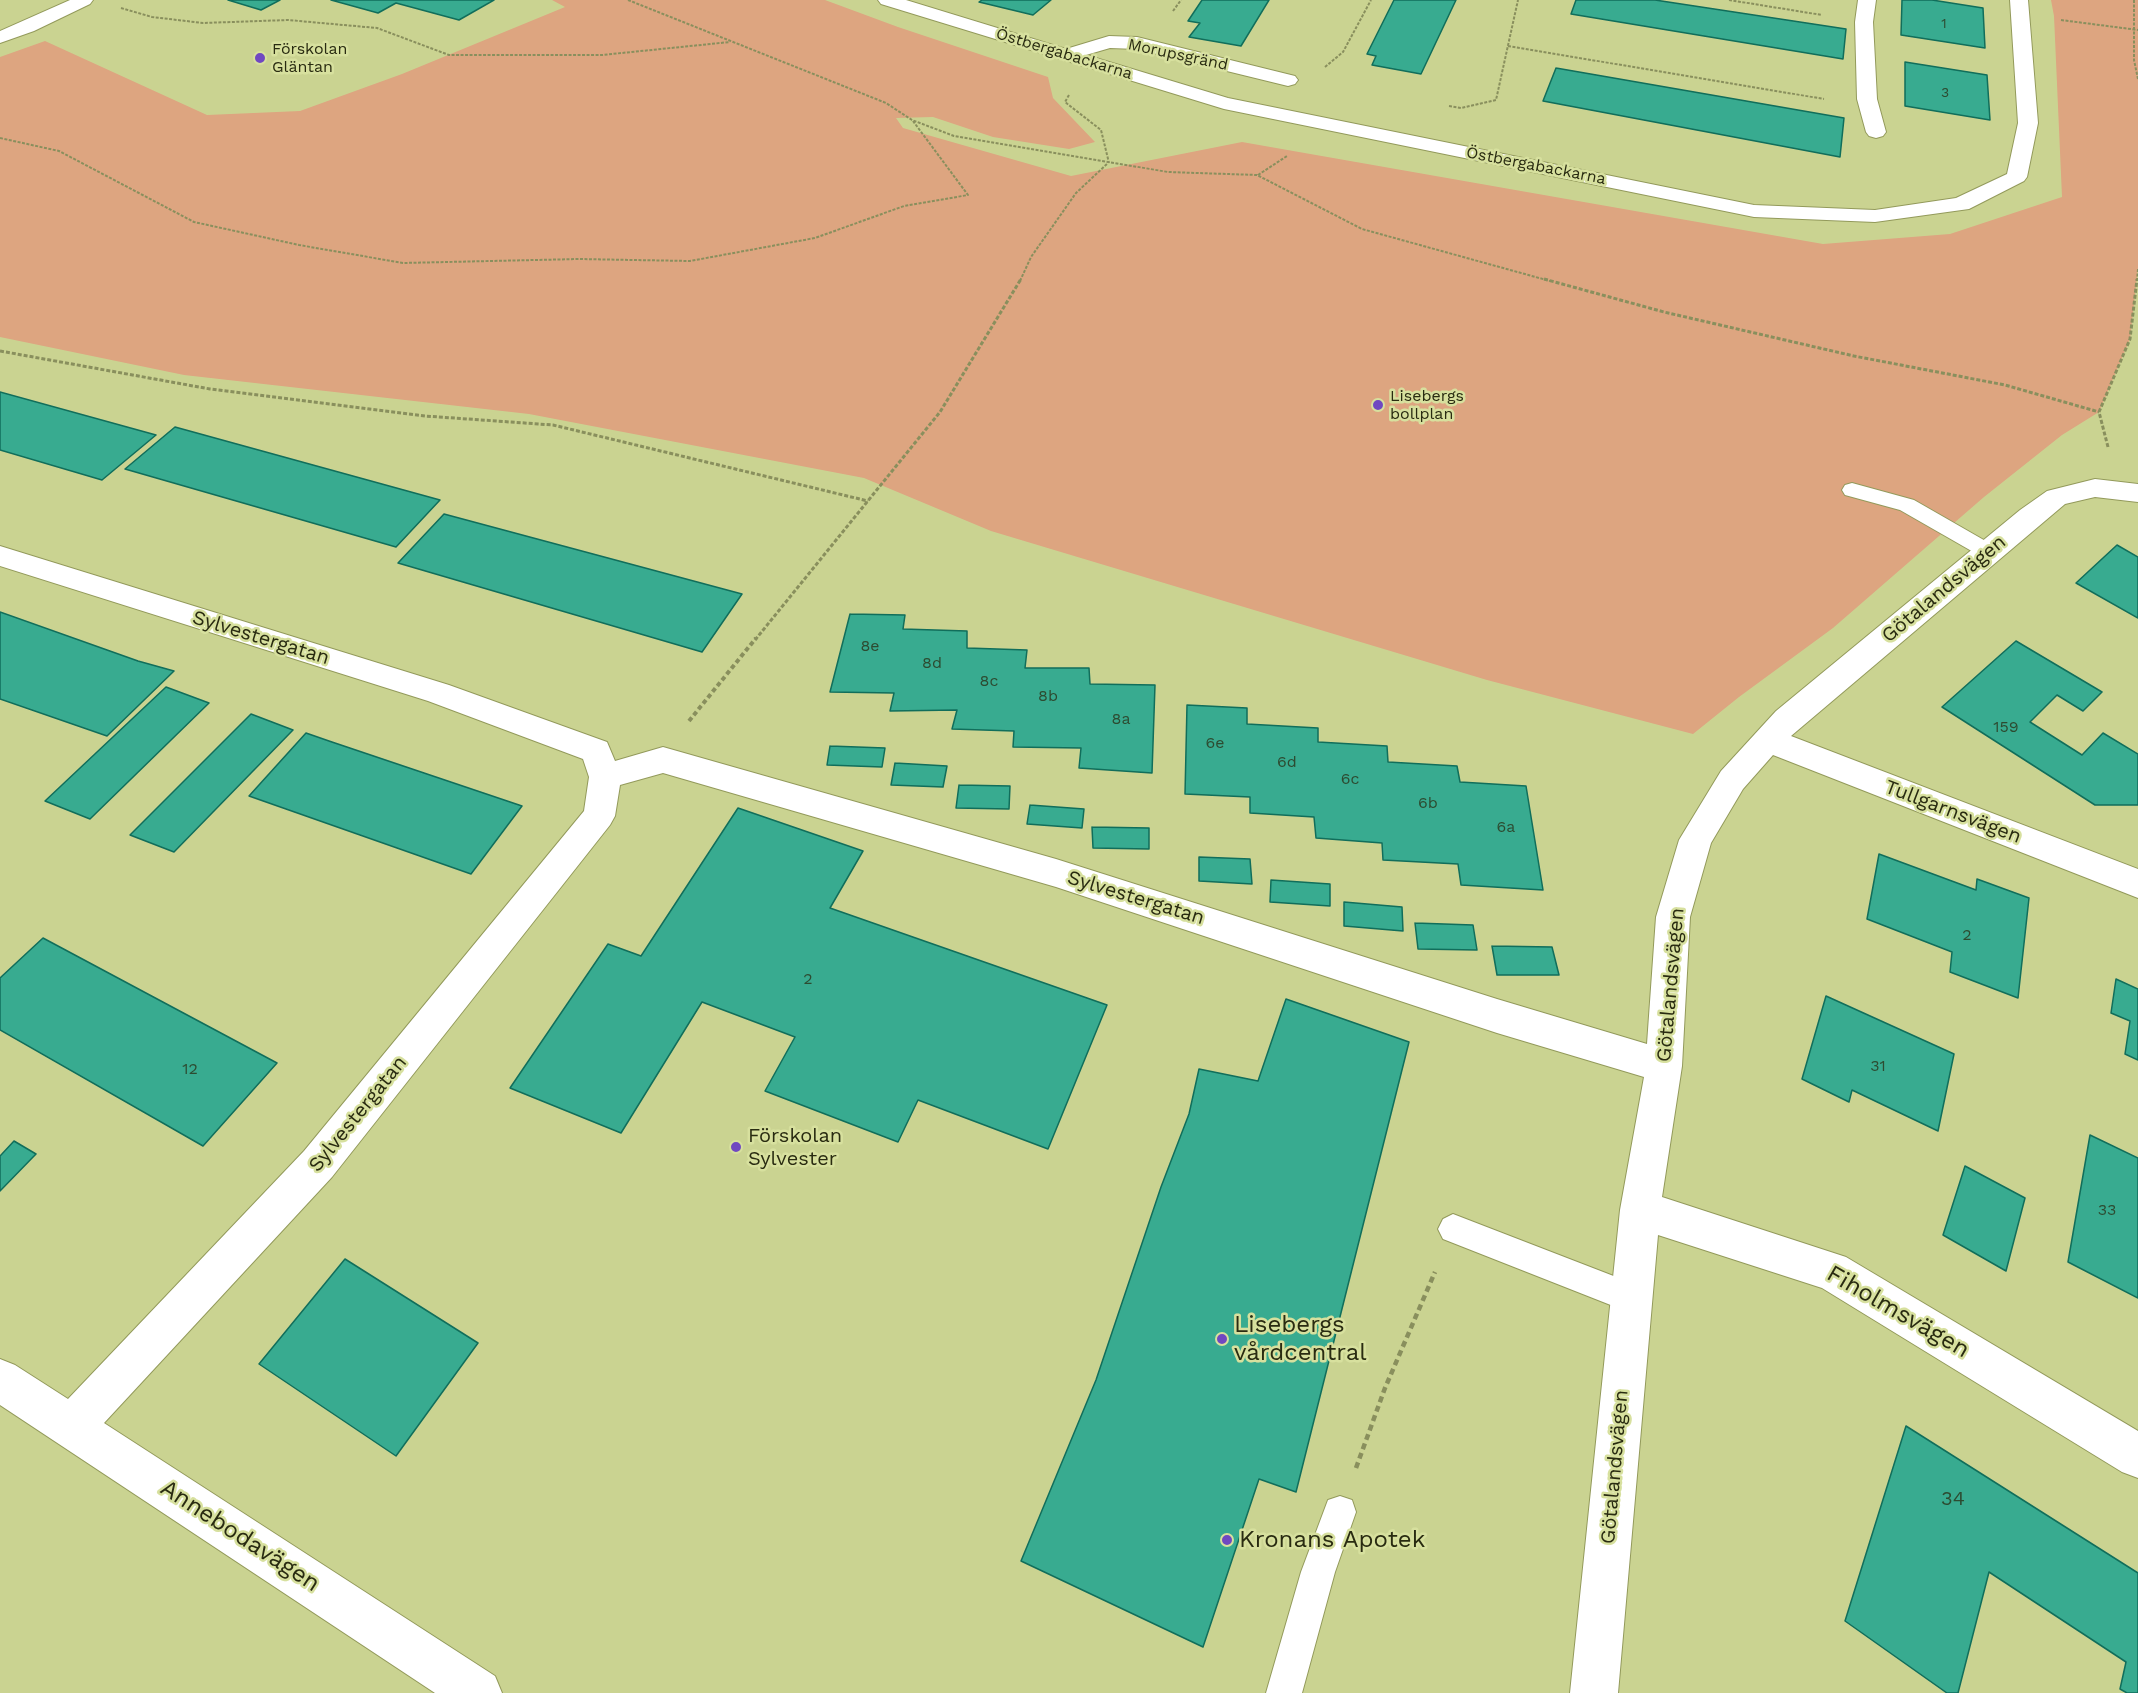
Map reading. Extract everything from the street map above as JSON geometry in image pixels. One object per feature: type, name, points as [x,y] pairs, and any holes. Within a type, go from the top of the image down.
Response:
[{"type":"street","points":[[0,37],[28,27],[84,0]]},
{"type":"street","name":"Östbergabackarna","points":[[887,0],[917,4],[1224,103],[1743,208],[1875,216],[1961,204],[2017,177],[2028,123],[2019,6]]},
{"type":"street","points":[[1867,0],[1864,22],[1867,99],[1876,132]]},
{"type":"street","name":"Morupsgränd","points":[[1069,54],[1109,42],[1137,43],[1288,80]]},
{"type":"street","name":"Götalandsvägen","points":[[1594,1693],[1640,1210],[1664,1066],[1673,917],[1695,840],[1732,780],[1787,719],[2056,497],[2095,488],[2128,492]]},
{"type":"street","name":"Sylvestergatan","points":[[0,556],[438,693],[575,743],[596,751],[605,777],[599,816],[318,1164],[72,1426]]},
{"type":"street","name":"Tullgarnsvägen","points":[[1768,740],[2138,884]]},
{"type":"street","name":"Sylvestergatan","points":[[605,777],[663,760],[1056,873],[1270,940],[1497,1016],[1664,1066]]},
{"type":"street","name":"Fiholmsvägen","points":[[1640,1210],[1832,1270],[2138,1456]]},
{"type":"street","name":"Annebodavägen","points":[[0,1380],[478,1693]]},
{"type":"lane","points":[[1852,490],[1907,505],[1989,552]]},
{"type":"lane","points":[[1453,1229],[1631,1298]]},
{"type":"lane","points":[[1284,1693],[1318,1572],[1340,1512]]},
{"type":"path","points":[[628,0],[886,103],[912,120],[954,136],[1168,171],[1257,175],[1362,229],[1664,312],[1854,356],[2005,385],[2099,412],[2130,339],[2138,269]]},
{"type":"path","points":[[1288,80],[1325,68],[1343,52],[1371,0]]},
{"type":"path","points":[[1439,105],[1461,108],[1496,100],[1518,0]]},
{"type":"path","points":[[1729,0],[1864,22]]},
{"type":"path","points":[[2133,0],[2137,29],[2134,60],[2138,80]]},
{"type":"path","points":[[2019,6],[2055,19],[2137,29]]},
{"type":"path","points":[[152,17],[203,23],[288,20],[376,28],[449,54],[602,55],[733,42]]},
{"type":"path","points":[[1508,46],[1764,88],[1869,108]]},
{"type":"path","points":[[1072,89],[1065,102],[1101,130],[1109,163]]},
{"type":"path","points":[[0,138],[58,151],[194,222],[310,247],[403,263],[579,259],[690,261],[815,238],[904,206],[968,195],[912,120]]},
{"type":"path","points":[[1257,175],[1294,152]]},
{"type":"path","points":[[654,763],[940,412],[1020,279],[1030,257],[1076,193],[1109,163]]},
{"type":"path","points":[[0,351],[210,389],[425,416],[554,425],[868,501]]},
{"type":"path","points":[[1340,1512],[1385,1388],[1453,1229]]},
{"type":"shaded area","points":[[552,0],[825,0],[1048,77],[1053,98],[1095,142],[1069,149],[993,137],[933,117],[896,118],[903,128],[1071,176],[1242,142],[1823,244],[1950,234],[2062,197],[2054,16],[2051,0],[2138,0],[2138,268],[2130,339],[2099,412],[2062,435],[1984,497],[1833,628],[1693,734],[1487,680],[991,531],[864,478],[529,414],[184,375],[0,337],[0,57],[45,41],[207,115],[300,111],[402,74],[565,7]]},
{"type":"building","points":[[228,0],[280,0],[261,10]]},
{"type":"building","points":[[331,0],[494,0],[459,20],[396,3],[378,13]]},
{"type":"building","points":[[982,0],[1051,0],[1033,15],[979,2]]},
{"type":"building","points":[[1202,0],[1269,0],[1241,46],[1189,37],[1200,23],[1188,21]]},
{"type":"building","points":[[1394,0],[1456,0],[1421,74],[1372,65],[1376,56],[1367,54]]},
{"type":"building","points":[[1576,0],[1655,0],[1846,29],[1843,59],[1571,14]]},
{"type":"building","points":[[1902,0],[1932,0],[1983,8],[1985,48],[1901,35]]},
{"type":"building","points":[[1905,62],[1987,75],[1990,120],[1905,106]]},
{"type":"building","points":[[1556,68],[1844,118],[1840,157],[1543,101]]},
{"type":"building","points":[[0,392],[156,435],[102,480],[0,450]]},
{"type":"building","points":[[175,427],[440,500],[396,547],[125,469]]},
{"type":"building","points":[[444,514],[742,594],[702,652],[398,563]]},
{"type":"building","points":[[2117,545],[2138,557],[2138,618],[2076,583]]},
{"type":"building","points":[[0,612],[138,661],[174,671],[107,736],[0,699]]},
{"type":"building","points":[[850,614],[905,615],[903,629],[967,631],[967,648],[1027,650],[1025,668],[1089,668],[1090,684],[1155,685],[1152,773],[1079,768],[1081,748],[1013,747],[1014,731],[952,729],[957,710],[890,711],[894,693],[830,692]]},
{"type":"building","points":[[2016,641],[2102,692],[2083,711],[2057,695],[2030,722],[2082,755],[2103,733],[2138,754],[2138,805],[2095,805],[1942,707]]},
{"type":"building","points":[[166,687],[209,703],[90,819],[45,801]]},
{"type":"building","points":[[1187,705],[1247,708],[1247,724],[1318,728],[1318,742],[1387,746],[1388,762],[1457,766],[1460,782],[1526,786],[1543,890],[1461,885],[1458,864],[1383,860],[1382,843],[1316,838],[1314,817],[1250,813],[1250,797],[1185,794]]},
{"type":"building","points":[[251,714],[293,730],[174,852],[130,835]]},
{"type":"building","points":[[306,733],[522,806],[471,874],[249,796]]},
{"type":"building","points":[[830,746],[885,748],[882,767],[827,765]]},
{"type":"building","points":[[895,763],[947,766],[943,787],[891,785]]},
{"type":"building","points":[[959,785],[1010,786],[1009,809],[956,808]]},
{"type":"building","points":[[1030,805],[1084,809],[1082,828],[1027,824]]},
{"type":"building","points":[[738,808],[863,851],[830,908],[1107,1005],[1048,1149],[918,1100],[898,1142],[765,1091],[795,1037],[702,1002],[621,1133],[510,1088],[608,944],[641,956]]},
{"type":"building","points":[[1092,827],[1149,828],[1149,849],[1093,848]]},
{"type":"building","points":[[1879,854],[1976,890],[1977,879],[2029,898],[2018,998],[1950,972],[1952,952],[1867,919]]},
{"type":"building","points":[[1199,857],[1250,859],[1252,884],[1199,881]]},
{"type":"building","points":[[1271,880],[1330,884],[1330,906],[1270,902]]},
{"type":"building","points":[[1344,902],[1402,907],[1403,931],[1344,926]]},
{"type":"building","points":[[1415,923],[1473,925],[1477,950],[1418,949]]},
{"type":"building","points":[[43,938],[277,1063],[203,1146],[0,1030],[0,978]]},
{"type":"building","points":[[1492,946],[1552,947],[1559,975],[1497,975]]},
{"type":"building","points":[[2116,979],[2138,989],[2138,1060],[2125,1054],[2130,1021],[2111,1013]]},
{"type":"building","points":[[1826,996],[1954,1054],[1938,1131],[1852,1090],[1849,1102],[1802,1079]]},
{"type":"building","name":"Lisebergs vårdcentral","points":[[1286,999],[1409,1042],[1296,1492],[1259,1479],[1203,1647],[1021,1561],[1096,1380],[1161,1187],[1189,1114],[1199,1069],[1258,1081]]},
{"type":"building","points":[[2090,1135],[2138,1158],[2138,1298],[2068,1262]]},
{"type":"building","points":[[14,1141],[36,1154],[0,1191],[0,1156]]},
{"type":"building","points":[[1965,1166],[2025,1198],[2006,1271],[1943,1235]]},
{"type":"building","points":[[345,1259],[478,1343],[396,1456],[259,1364]]},
{"type":"building","points":[[1906,1426],[2138,1573],[2138,1693],[2127,1693],[2120,1689],[2126,1662],[1989,1572],[1958,1693],[1947,1693],[1845,1621]]},
{"type":"place","name":"Förskolan Gläntan","points":[[260,58]]},
{"type":"place","name":"Lisebergs bollplan","points":[[1378,405]]},
{"type":"place","name":"Förskolan Sylvester","points":[[736,1147]]},
{"type":"place","name":"Lisebergs vårdcentral","points":[[1222,1339]]},
{"type":"place","name":"Kronans Apotek","points":[[1227,1540]]}]
